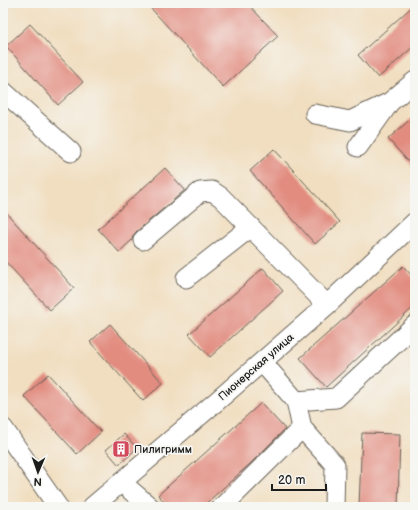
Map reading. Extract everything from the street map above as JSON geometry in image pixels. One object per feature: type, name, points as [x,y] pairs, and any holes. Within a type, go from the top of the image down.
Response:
[{"type":"street","points":[[358,147],[390,102],[415,81]]},
{"type":"street","points":[[3,91],[71,152]]},
{"type":"street","points":[[315,114],[350,121],[390,102]]},
{"type":"street","points":[[144,240],[200,192],[212,191],[221,197],[327,305]]},
{"type":"street","name":"Пионерская улица","points":[[92,507],[327,305],[415,222]]},
{"type":"street","points":[[186,278],[251,227]]},
{"type":"street","points":[[296,401],[336,398],[415,325]]},
{"type":"street","points":[[262,362],[296,401],[302,428],[335,465],[334,507]]},
{"type":"street","points":[[3,428],[58,507]]},
{"type":"street","points":[[222,507],[302,428]]},
{"type":"street","points":[[121,482],[150,507]]},
{"type":"building","points":[[146,3],[247,3],[278,36],[223,87]]},
{"type":"building","points":[[415,4],[415,45],[378,78],[358,55]]},
{"type":"building","points":[[30,24],[83,82],[58,105],[6,46]]},
{"type":"building","points":[[415,115],[415,169],[388,139]]},
{"type":"building","points":[[274,149],[340,222],[315,244],[250,171]]},
{"type":"building","points":[[165,168],[185,190],[136,232],[132,240],[119,252],[98,229]]},
{"type":"building","points":[[3,209],[74,288],[50,310],[3,259]]},
{"type":"building","points":[[403,266],[415,279],[415,306],[326,387],[300,358]]},
{"type":"building","points":[[263,268],[283,291],[210,357],[189,334]]},
{"type":"building","points":[[110,324],[163,383],[143,401],[90,342]]},
{"type":"building","points":[[48,374],[101,432],[77,454],[24,396]]},
{"type":"building","points":[[261,403],[285,429],[251,463],[202,507],[169,507],[158,495]]},
{"type":"building","points":[[362,433],[400,434],[398,507],[359,507]]},
{"type":"building","name":"Пилигримм","points":[[124,434],[137,448],[119,465],[106,450]]},
{"type":"place","name":"Пилигримм","points":[[121,449]]}]
